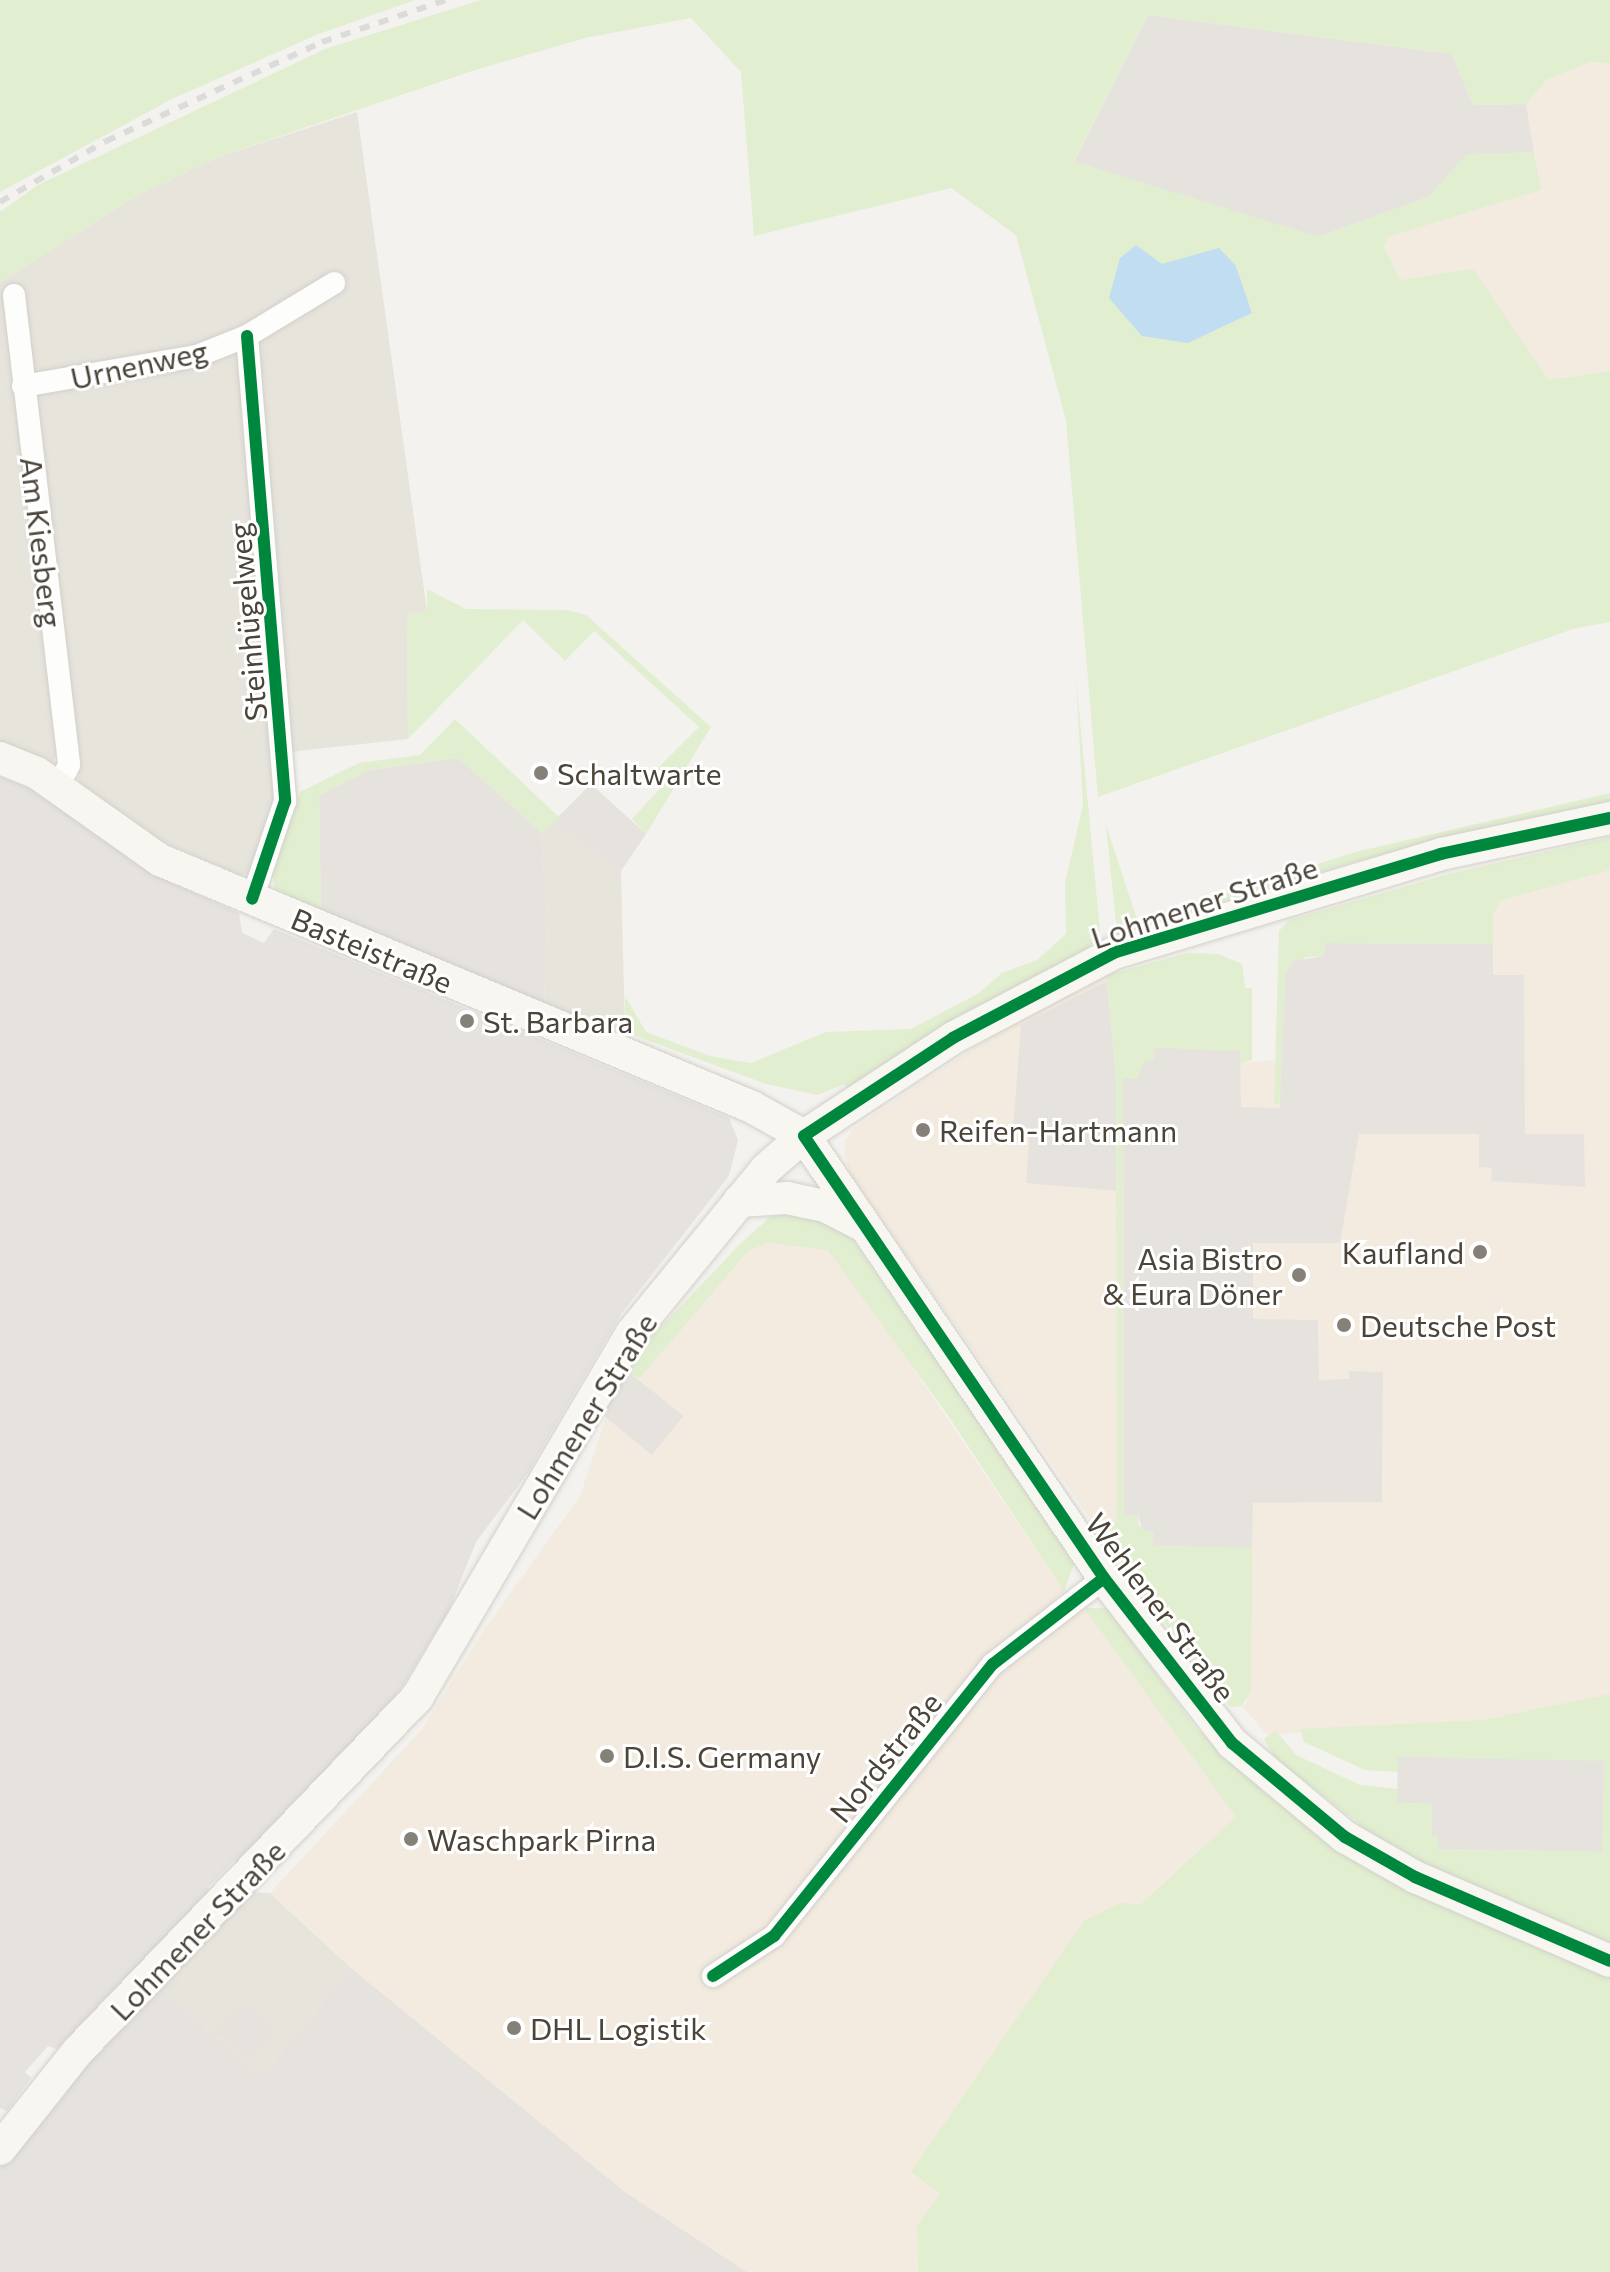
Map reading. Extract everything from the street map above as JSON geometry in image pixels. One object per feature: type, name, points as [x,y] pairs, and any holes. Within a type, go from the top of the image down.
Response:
[{"type":"main road","name":"Basteistraße","points":[[0,758],[25,765],[160,860],[752,1107],[804,1136]]},
{"type":"main road","name":"Lohmener Straße","points":[[0,2149],[78,2051],[418,1696],[632,1333],[739,1201],[804,1136],[953,1038],[1114,953],[1441,854],[1610,818]]},
{"type":"main road","name":"Wehlener Straße","points":[[804,1136],[1104,1578],[1232,1743],[1345,1837],[1415,1877],[1610,1961]]},
{"type":"main road","points":[[739,1201],[787,1198],[825,1206],[866,1228]]},
{"type":"street","name":"Urnenweg","points":[[23,386],[158,366],[247,336],[334,283]]},
{"type":"street","name":"Am Kiesberg","points":[[14,295],[69,765],[58,787]]},
{"type":"street","name":"Steinhügelweg","points":[[247,336],[285,801],[252,899]]},
{"type":"street","name":"Nordstraße","points":[[713,1976],[774,1936],[993,1664],[1104,1578]]},
{"type":"shaded area","points":[[1148,15],[1452,54],[1473,105],[1526,104],[1534,152],[1467,155],[1428,197],[1318,237],[1074,162]]},
{"type":"shaded area","points":[[1591,62],[1610,63],[1610,371],[1549,380],[1473,269],[1400,280],[1384,246],[1388,237],[1541,190],[1526,104],[1547,79]]},
{"type":"shaded area","points":[[357,112],[427,611],[407,614],[408,739],[289,752],[255,873],[240,875],[150,837],[79,784],[76,752],[57,751],[52,767],[0,748],[0,282],[138,195],[219,157]]},
{"type":"shaded area","points":[[458,758],[541,832],[547,918],[544,1007],[321,913],[319,795],[369,770]]},
{"type":"shaded area","points":[[0,776],[33,790],[152,874],[239,913],[242,933],[264,943],[274,929],[687,1100],[729,1118],[738,1140],[729,1176],[621,1314],[527,1474],[476,1542],[449,1610],[404,1684],[375,1723],[238,1863],[234,1861],[208,1887],[211,1893],[134,1973],[57,2049],[48,2046],[25,2072],[31,2078],[7,2111],[0,2108]]},
{"type":"shaded area","points":[[591,784],[646,834],[621,871],[578,838],[550,825]]},
{"type":"shaded area","points":[[550,825],[578,838],[621,871],[625,1032],[544,1007],[547,918],[541,832]]},
{"type":"shaded area","points":[[1610,870],[1610,1694],[1483,1720],[1267,1735],[1242,1706],[1247,1702],[1137,1079],[1240,1051],[1240,1063],[1276,1060],[1274,1103],[1493,943],[1493,916],[1500,901]]},
{"type":"shaded area","points":[[1325,943],[1493,944],[1493,975],[1524,975],[1525,1134],[1584,1134],[1585,1187],[1491,1181],[1492,1168],[1479,1167],[1479,1134],[1359,1134],[1340,1243],[1253,1243],[1253,1319],[1318,1320],[1319,1380],[1349,1379],[1349,1371],[1383,1372],[1382,1502],[1253,1503],[1252,1548],[1153,1546],[1154,1533],[1142,1529],[1138,1515],[1124,1515],[1123,1078],[1137,1079],[1144,1062],[1154,1059],[1154,1048],[1240,1051],[1241,1107],[1280,1108],[1285,975],[1293,961],[1324,956]]},
{"type":"shaded area","points":[[1107,975],[1116,1079],[1117,1521],[1101,1534],[850,1174],[845,1141],[853,1129],[1015,1021]]},
{"type":"shaded area","points":[[1107,981],[1116,1079],[1116,1191],[1026,1183],[1030,1129],[1013,1128],[1021,1025]]},
{"type":"shaded area","points":[[490,1032],[491,1044],[519,1049],[524,1037],[554,1049],[535,1095],[564,1106],[532,1188],[490,1191],[478,1078],[312,1094],[309,1063],[455,1048],[455,1035]]},
{"type":"shaded area","points":[[437,1085],[445,1162],[387,1167],[383,1129],[316,1135],[313,1097]]},
{"type":"shaded area","points":[[768,1243],[828,1250],[842,1263],[1064,1591],[1046,1609],[1072,1613],[1084,1608],[1236,1817],[1141,1904],[1120,1903],[912,2173],[940,2194],[917,2226],[918,2272],[747,2272],[625,2192],[351,1968],[270,1893],[422,1729],[486,1627],[580,1496],[606,1417],[651,1453],[682,1417],[639,1379],[747,1251]]},
{"type":"shaded area","points":[[629,1372],[683,1416],[652,1455],[598,1411]]},
{"type":"shaded area","points":[[471,1438],[533,1456],[497,1507],[448,1510],[448,1519],[477,1531],[447,1604],[420,1590],[430,1464],[452,1463]]},
{"type":"shaded area","points":[[408,1610],[433,1627],[425,1638],[400,1622]]},
{"type":"shaded area","points":[[1398,1757],[1604,1761],[1602,1852],[1438,1849],[1438,1836],[1432,1836],[1432,1804],[1397,1803]]},
{"type":"shaded area","points":[[251,1892],[270,1893],[351,1968],[267,2070],[255,2073],[158,1984]]},
{"type":"shaded area","points":[[351,1968],[625,2192],[747,2272],[0,2272],[0,2167],[60,2083],[158,1984],[255,2073],[267,2070]]},
{"type":"shaded area","points":[[242,2003],[275,2033],[249,2062],[216,2032]]},
{"type":"green space","points":[[0,0],[415,0],[316,35],[172,99],[0,192]]},
{"type":"green space","points":[[481,0],[1610,0],[1610,63],[1591,62],[1547,79],[1526,104],[1473,105],[1452,54],[1148,15],[1074,161],[1318,237],[1428,197],[1467,154],[1534,152],[1541,190],[1388,237],[1384,246],[1400,280],[1473,269],[1549,380],[1610,371],[1610,622],[1573,629],[1098,797],[1066,420],[1016,235],[951,188],[754,236],[741,72],[691,18],[585,38],[475,70],[219,157],[138,195],[0,282],[0,212],[38,185],[325,49]],"holes":[[[1135,245],[1162,264],[1236,266],[1252,313],[1188,343]]]},
{"type":"green space","points":[[427,589],[466,609],[567,610],[586,615],[711,727],[646,834],[632,819],[666,782],[655,771],[699,727],[594,631],[565,661],[523,620],[408,739],[407,614],[427,611]]},
{"type":"green space","points":[[1076,678],[1100,931],[1085,955],[957,1017],[849,1089],[844,1084],[818,1095],[766,1084],[625,1032],[625,996],[646,1032],[710,1056],[751,1063],[826,1032],[911,1029],[979,993],[1002,973],[1037,960],[1066,934],[1065,883],[1083,805]]},
{"type":"green space","points":[[455,719],[560,818],[541,832],[458,758],[369,770],[319,795],[321,913],[274,893],[274,878],[268,876],[300,792],[359,763],[420,755]]},
{"type":"green space","points":[[1610,793],[1610,807],[1359,861],[1221,901],[1128,937],[1117,933],[1106,825],[1138,922],[1355,852]]},
{"type":"green space","points":[[1610,837],[1610,870],[1500,901],[1493,916],[1493,944],[1326,943],[1325,956],[1306,957],[1285,975],[1281,1103],[1274,1104],[1279,931],[1289,920],[1449,874]]},
{"type":"green space","points":[[1187,953],[1218,954],[1242,964],[1245,988],[1252,988],[1252,1060],[1240,1063],[1240,1051],[1154,1049],[1154,1059],[1138,1079],[1123,1079],[1124,1515],[1138,1515],[1139,1526],[1154,1533],[1154,1546],[1252,1548],[1251,1690],[1242,1706],[1231,1707],[1190,1658],[1101,1534],[1117,1521],[1116,1079],[1107,975]]},
{"type":"green space","points":[[787,1213],[836,1223],[853,1240],[1075,1561],[1064,1591],[947,1414],[828,1250],[768,1243],[748,1251],[639,1379],[629,1372],[656,1332],[741,1243],[770,1217]]},
{"type":"green space","points":[[1084,1608],[1107,1608],[1196,1728],[1264,1792],[1363,1860],[1610,1970],[1610,2272],[918,2272],[917,2226],[940,2194],[911,2172],[1084,1921],[1120,1903],[1141,1904],[1236,1817]]},
{"type":"green space","points":[[1610,1694],[1610,1952],[1419,1868],[1358,1831],[1358,1823],[1275,1758],[1264,1739],[1276,1731],[1296,1755],[1360,1785],[1397,1789],[1398,1803],[1432,1804],[1432,1835],[1438,1836],[1438,1849],[1602,1852],[1399,1757],[1398,1772],[1365,1770],[1304,1742],[1300,1729],[1483,1720]]},
{"type":"water","points":[[1136,245],[1162,264],[1219,248],[1236,266],[1252,313],[1188,343],[1142,336],[1109,298],[1120,258]]},
{"type":"railway","points":[[0,202],[106,141],[322,42],[446,0]]},
{"type":"cycle path","points":[[247,336],[285,801],[252,899]]},
{"type":"cycle path","points":[[1610,818],[1441,854],[1114,953],[953,1038],[804,1136],[1104,1578],[1232,1743],[1345,1837],[1415,1877],[1610,1961]]},
{"type":"cycle path","points":[[713,1976],[774,1936],[993,1664],[1104,1578]]},
{"type":"place","name":"Schaltwarte","points":[[541,773]]},
{"type":"place","name":"St. Barbara","points":[[467,1021]]},
{"type":"place","name":"Reifen-Hartmann","points":[[923,1130]]},
{"type":"place","name":"Kaufland","points":[[1480,1252]]},
{"type":"place","name":"Asia Bistro & Eura Döner","points":[[1299,1275]]},
{"type":"place","name":"Deutsche Post","points":[[1344,1325]]},
{"type":"place","name":"D.I.S. Germany","points":[[607,1756]]},
{"type":"place","name":"Waschpark Pirna","points":[[411,1839]]},
{"type":"place","name":"DHL Logistik","points":[[514,2028]]}]
